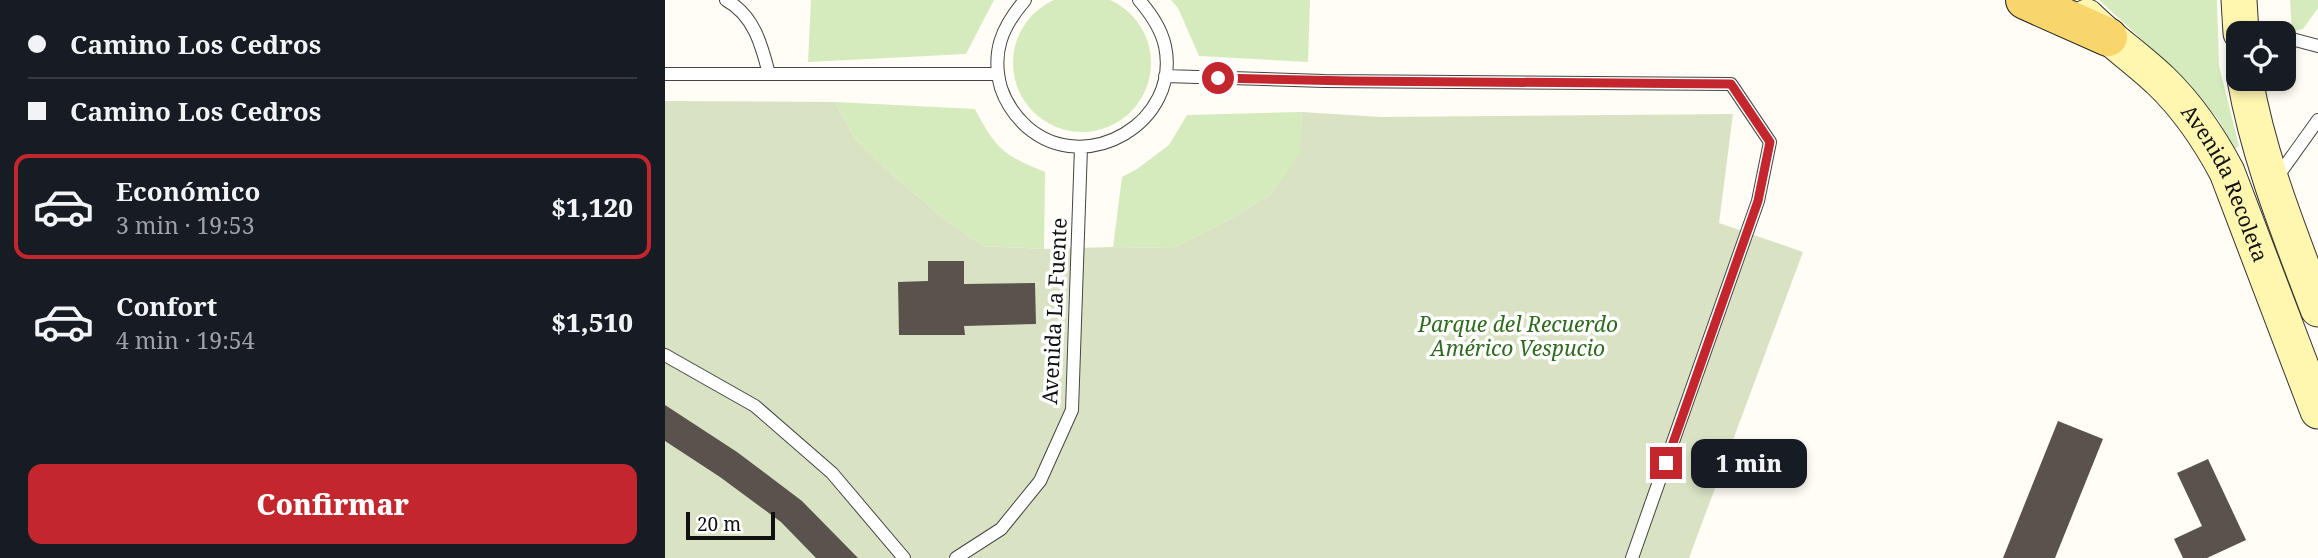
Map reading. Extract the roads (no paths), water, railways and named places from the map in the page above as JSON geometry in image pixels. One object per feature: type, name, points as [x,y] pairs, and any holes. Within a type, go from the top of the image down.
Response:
[{"type":"main road","points":[[2025,0],[2108,37]]},
{"type":"main road","name":"Avenida Recoleta","points":[[2069,0],[2159,79],[2197,121],[2212,143],[2227,172],[2318,411]]},
{"type":"main road","name":"Avenida Recoleta","points":[[2248,91],[2271,185],[2318,309]]},
{"type":"lane","points":[[726,0],[747,18],[754,29],[760,40],[769,74]]},
{"type":"lane","points":[[1025,0],[1010,18],[998,45],[997,74],[1004,97],[1017,118],[1035,134],[1057,144],[1081,147],[1105,144],[1126,134],[1145,119],[1158,99],[1165,76],[1165,47],[1155,20],[1139,0]]},
{"type":"lane","points":[[2296,40],[2318,46]]},
{"type":"lane","points":[[665,74],[997,74]]},
{"type":"lane","points":[[1165,76],[1731,84],[1770,142],[1758,201],[1632,558]]},
{"type":"lane","points":[[2271,185],[2318,121]]},
{"type":"lane","name":"Avenida La Fuente","points":[[956,558],[1001,529],[1041,481],[1072,410],[1081,147]]},
{"type":"lane","points":[[665,355],[755,406],[832,472],[904,558]]},
{"type":"park label","name":"Parque del Recuerdo Américo Vespucio","points":[[1518,337]]}]
